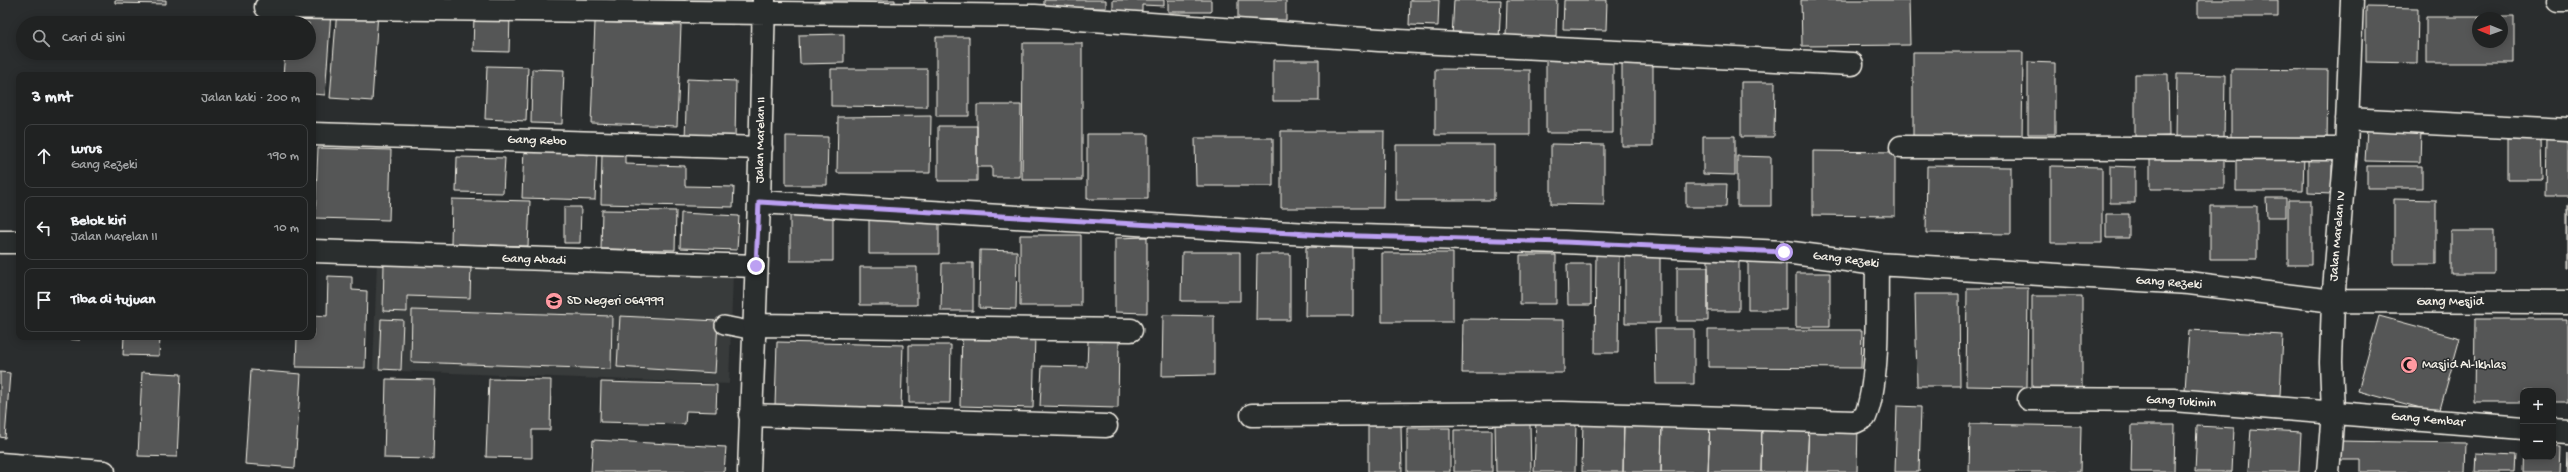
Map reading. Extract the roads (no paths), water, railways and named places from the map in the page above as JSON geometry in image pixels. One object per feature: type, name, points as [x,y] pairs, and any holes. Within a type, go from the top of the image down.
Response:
[{"type":"street","name":"Jalan Marelan IV","points":[[2328,472],[2333,412],[2331,362],[2333,301],[2346,150],[2352,0]]},
{"type":"street","points":[[2559,0],[2568,0]]},
{"type":"street","points":[[266,7],[764,7],[1035,16],[1379,40],[1852,64]]},
{"type":"street","name":"Jalan Marelan II","points":[[749,472],[761,148],[764,7]]},
{"type":"street","points":[[2347,119],[2568,130]]},
{"type":"street","name":"Gang Rebo","points":[[316,134],[761,148]]},
{"type":"street","points":[[1901,147],[2346,150]]},
{"type":"street","name":"Gang Rezeki","points":[[759,202],[1326,235],[1564,242],[1784,252],[1877,264],[2189,284],[2333,301]]},
{"type":"street","points":[[0,242],[16,242]]},
{"type":"street","name":"Gang Abadi","points":[[316,251],[756,266]]},
{"type":"street","points":[[1252,415],[1563,414],[1855,422],[1865,417],[1869,406],[1873,374],[1877,264]]},
{"type":"street","name":"Gang Mesjid","points":[[2333,301],[2568,302]]},
{"type":"street","points":[[754,328],[1131,330]]},
{"type":"street","name":"Gang Tukimin","points":[[2029,399],[2173,400],[2333,412]]},
{"type":"street","name":"Gang Kembar","points":[[2333,412],[2520,428]]},
{"type":"street","points":[[750,415],[1106,426]]},
{"type":"street","points":[[2556,431],[2568,432]]},
{"type":"street","points":[[0,464],[104,472]]},
{"type":"lane","points":[[724,325],[754,328]]},
{"type":"place","name":"SD Negeri 064999","points":[[554,301]]},
{"type":"place","name":"Masjid Al-Ikhlas","points":[[2409,365]]}]
